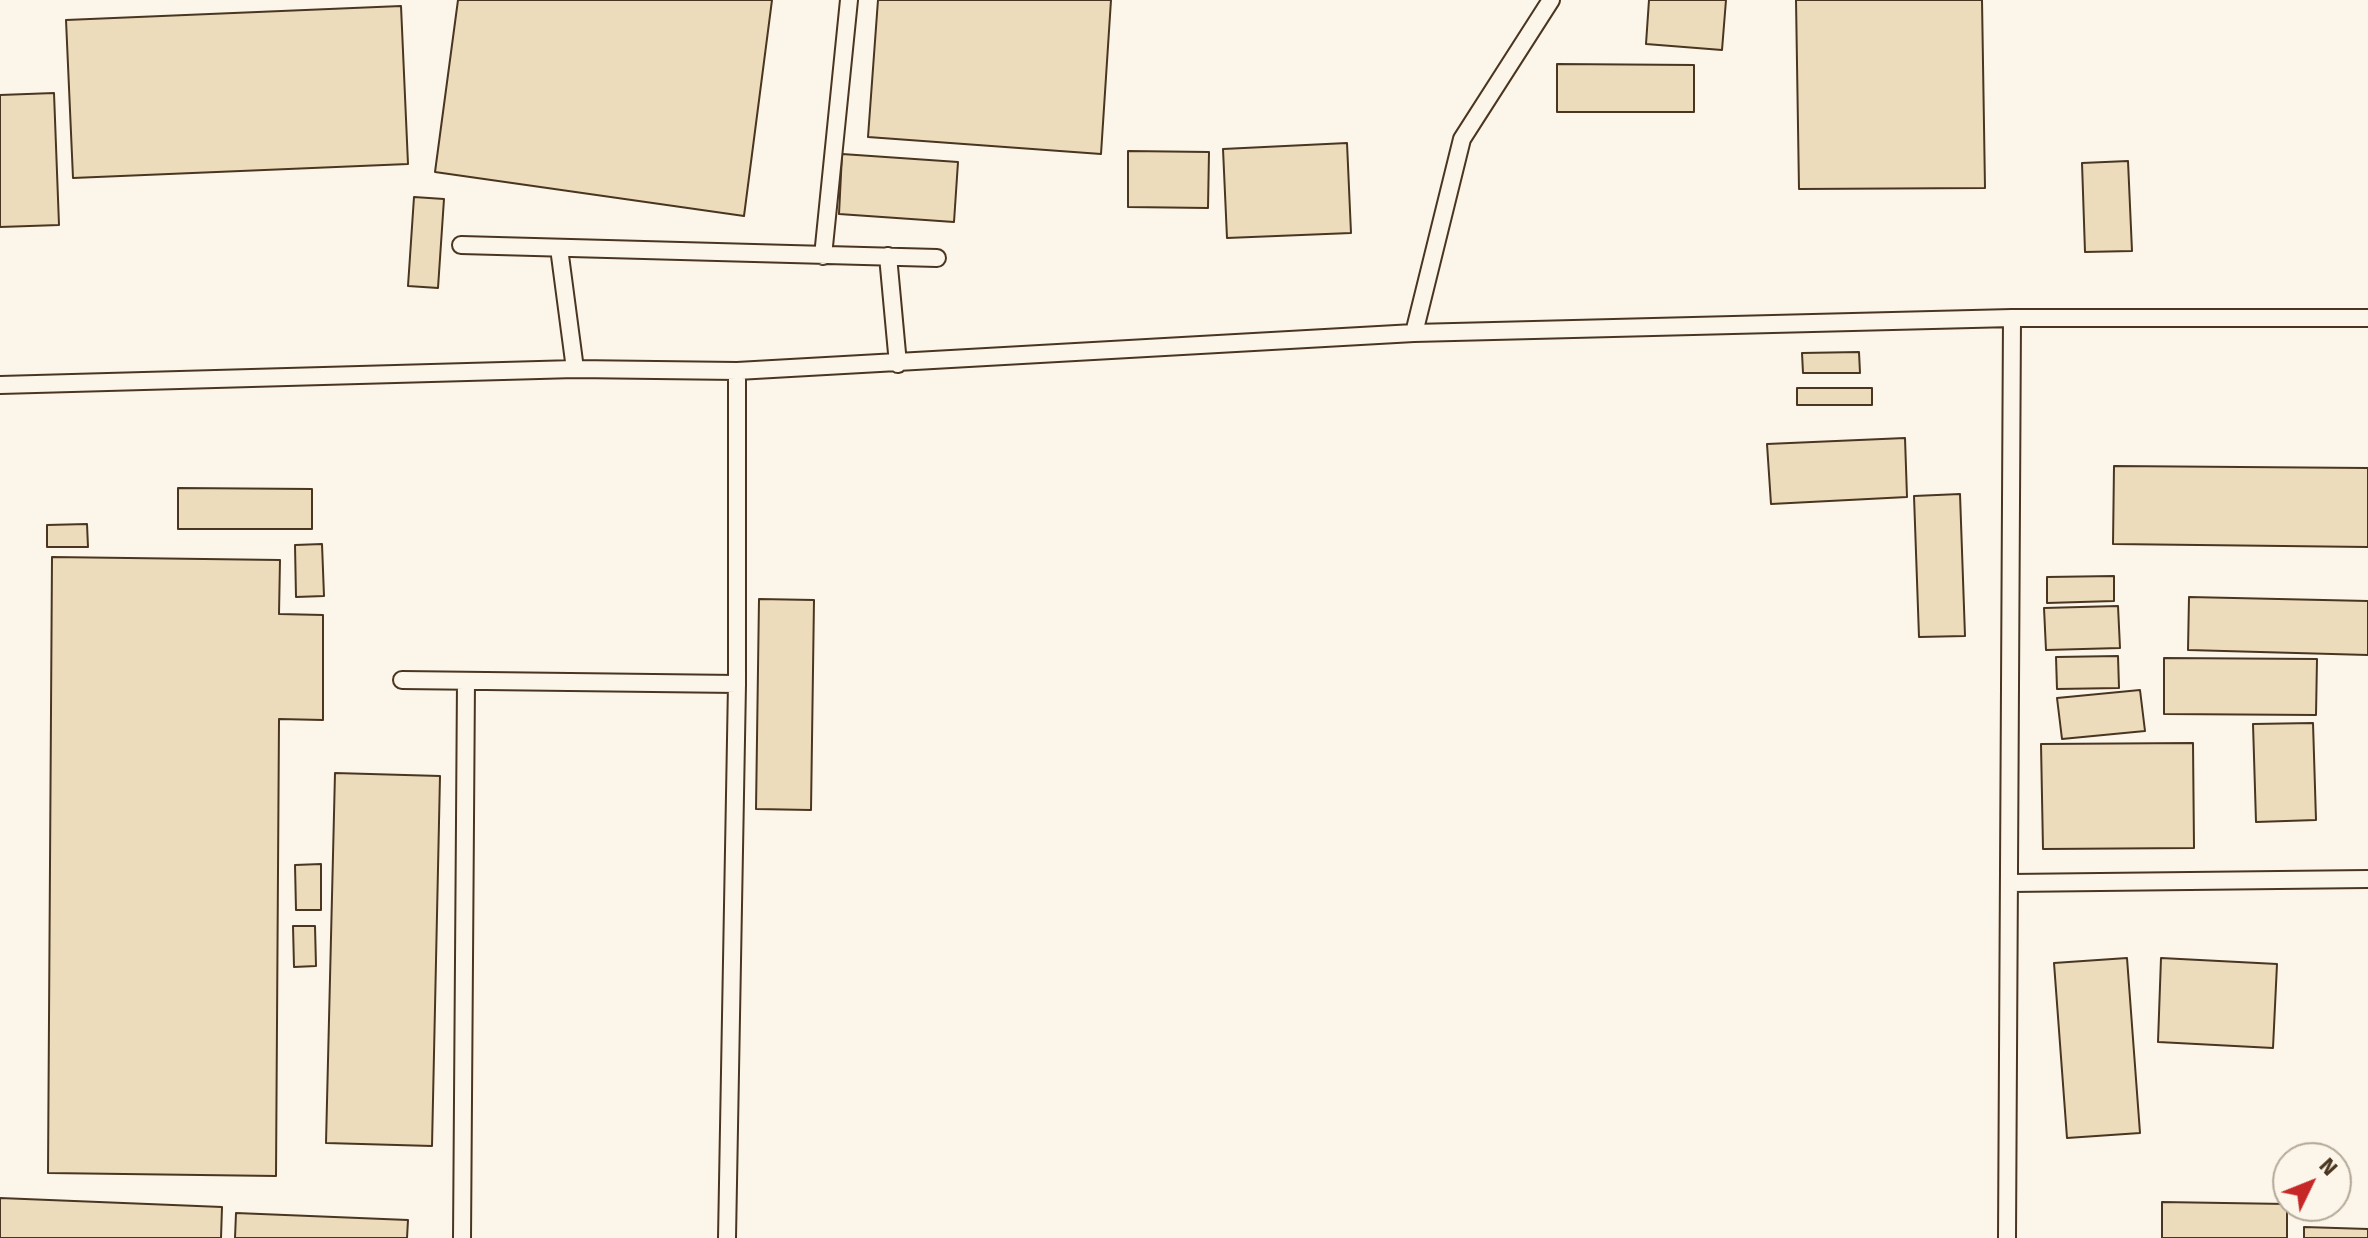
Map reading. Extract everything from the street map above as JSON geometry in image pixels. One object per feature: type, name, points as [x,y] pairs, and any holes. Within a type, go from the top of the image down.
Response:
[{"type":"lane","points":[[823,256],[849,0]]},
{"type":"lane","points":[[1414,333],[1462,139],[1551,0]]},
{"type":"lane","points":[[461,245],[937,258]]},
{"type":"lane","points":[[559,248],[575,369]]},
{"type":"lane","points":[[888,256],[898,364]]},
{"type":"lane","points":[[2007,1238],[2012,318]]},
{"type":"lane","points":[[0,385],[575,369],[737,371],[1414,333],[2012,318],[2368,318]]},
{"type":"lane","points":[[727,1238],[737,684],[737,371]]},
{"type":"lane","points":[[402,680],[737,684]]},
{"type":"lane","points":[[462,1238],[466,681]]},
{"type":"lane","points":[[2011,883],[2368,879]]},
{"type":"building","points":[[458,0],[772,0],[744,216],[435,172]]},
{"type":"building","points":[[878,0],[1111,0],[1101,154],[868,137]]},
{"type":"building","points":[[1649,0],[1726,0],[1722,50],[1646,44]]},
{"type":"building","points":[[1796,0],[1982,0],[1985,188],[1799,189]]},
{"type":"building","points":[[401,6],[408,164],[73,178],[66,20]]},
{"type":"building","points":[[1557,64],[1694,65],[1694,112],[1557,112]]},
{"type":"building","points":[[54,93],[59,225],[0,227],[0,95]]},
{"type":"building","points":[[1347,143],[1351,233],[1227,238],[1223,149]]},
{"type":"building","points":[[1128,151],[1209,152],[1208,208],[1128,207]]},
{"type":"building","points":[[842,154],[958,162],[954,222],[839,214]]},
{"type":"building","points":[[2128,161],[2132,251],[2085,252],[2082,163]]},
{"type":"building","points":[[414,197],[444,199],[438,288],[408,286]]},
{"type":"building","points":[[1859,352],[1860,373],[1803,373],[1802,353]]},
{"type":"building","points":[[1797,388],[1872,388],[1872,405],[1797,405]]},
{"type":"building","points":[[1905,438],[1907,497],[1771,504],[1767,444]]},
{"type":"building","points":[[2114,466],[2368,468],[2368,547],[2113,544]]},
{"type":"building","points":[[178,488],[312,489],[312,529],[178,529]]},
{"type":"building","points":[[1960,494],[1965,636],[1919,637],[1914,496]]},
{"type":"building","points":[[87,524],[88,547],[47,547],[47,525]]},
{"type":"building","points":[[322,544],[324,596],[296,597],[295,545]]},
{"type":"building","points":[[52,557],[280,560],[279,614],[323,615],[323,720],[279,719],[276,1176],[48,1173]]},
{"type":"building","points":[[2114,576],[2114,601],[2047,603],[2047,577]]},
{"type":"building","points":[[2189,597],[2368,601],[2368,655],[2188,650]]},
{"type":"building","points":[[759,599],[814,600],[811,810],[756,809]]},
{"type":"building","points":[[2118,606],[2120,648],[2046,650],[2044,608]]},
{"type":"building","points":[[2118,656],[2119,688],[2057,689],[2056,657]]},
{"type":"building","points":[[2164,658],[2317,659],[2316,715],[2164,714]]},
{"type":"building","points":[[2140,690],[2145,731],[2062,739],[2057,698]]},
{"type":"building","points":[[2313,723],[2316,820],[2256,822],[2253,724]]},
{"type":"building","points":[[2193,743],[2194,848],[2043,849],[2041,744]]},
{"type":"building","points":[[335,773],[440,776],[432,1146],[326,1143]]},
{"type":"building","points":[[321,864],[321,910],[296,910],[295,865]]},
{"type":"building","points":[[293,926],[315,926],[316,966],[294,967]]},
{"type":"building","points":[[2127,958],[2140,1133],[2067,1138],[2054,963]]},
{"type":"building","points":[[2161,958],[2277,964],[2273,1048],[2158,1042]]},
{"type":"building","points":[[0,1198],[222,1207],[221,1238],[0,1238]]},
{"type":"building","points":[[2162,1202],[2272,1204],[2272,1222],[2287,1222],[2287,1238],[2162,1238]]},
{"type":"building","points":[[236,1213],[408,1220],[407,1238],[235,1238]]},
{"type":"building","points":[[2304,1227],[2368,1229],[2368,1238],[2304,1238]]}]
